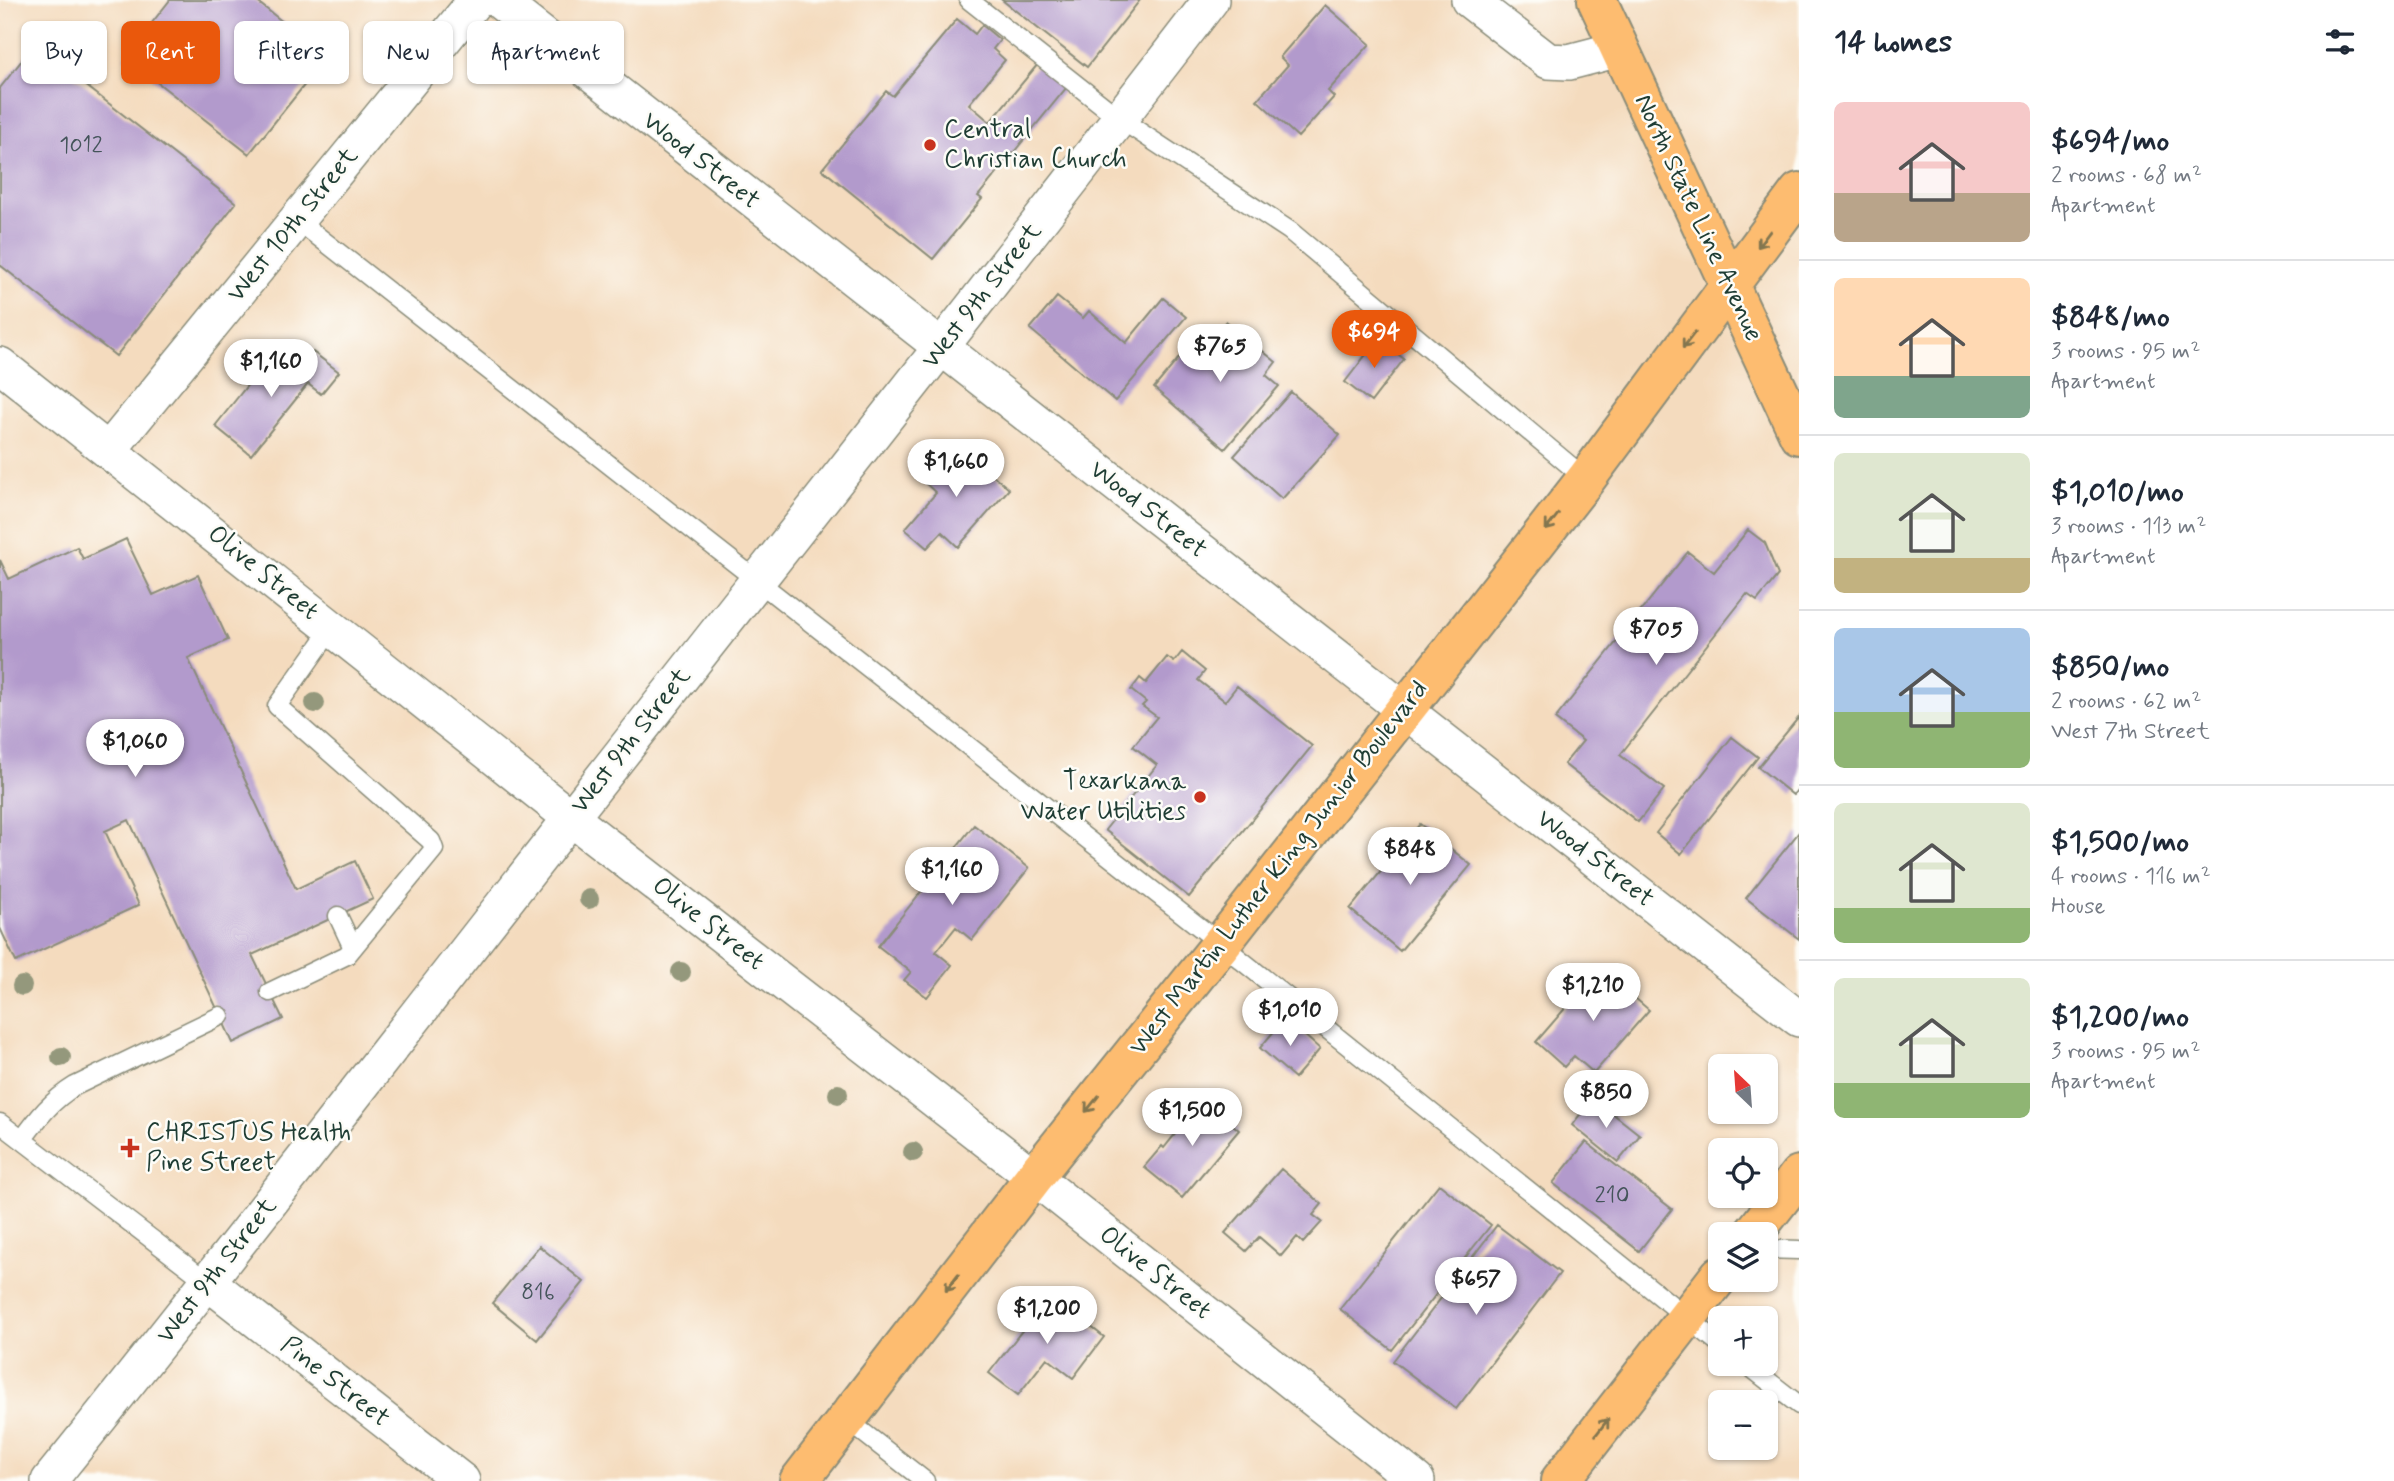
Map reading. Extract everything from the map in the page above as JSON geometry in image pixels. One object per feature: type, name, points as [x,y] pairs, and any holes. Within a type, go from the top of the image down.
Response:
[{"type":"main road","name":"North State Line Avenue","points":[[1597,0],[1799,435]]},
{"type":"main road","name":"West Martin Luther King Junior Boulevard","points":[[799,1481],[1034,1177],[1221,944],[1586,479],[1799,192]]},
{"type":"main road","points":[[1762,1222],[1799,1175]]},
{"type":"main road","points":[[1560,1481],[1708,1290]]},
{"type":"street","name":"West 10th Street","points":[[109,450],[476,0]]},
{"type":"street","name":"Wood Street","points":[[498,0],[941,350],[1405,708],[1799,1019]]},
{"type":"street","name":"West 9th Street","points":[[49,1481],[209,1283],[571,818],[941,350],[1211,0]]},
{"type":"street","points":[[1469,0],[1548,61],[1569,62],[1619,49]]},
{"type":"street","name":"Olive Street","points":[[0,365],[571,818],[1034,1177],[1417,1481]]},
{"type":"street","name":"Pine Street","points":[[209,1283],[461,1481]]},
{"type":"lane","points":[[969,0],[1119,119],[1290,231],[1586,479]]},
{"type":"lane","points":[[297,220],[1221,944],[1708,1335]]},
{"type":"lane","points":[[270,992],[338,960],[354,948],[434,846],[276,706],[332,628]]},
{"type":"lane","points":[[338,916],[354,948]]},
{"type":"lane","points":[[22,1140],[58,1096],[220,1016]]},
{"type":"lane","points":[[0,1122],[209,1283]]},
{"type":"lane","points":[[1778,1250],[1799,1250]]},
{"type":"lane","points":[[1762,1376],[1799,1405]]},
{"type":"lane","points":[[846,1419],[925,1481]]},
{"type":"building","points":[[170,0],[255,0],[282,21],[234,21],[234,84],[305,84],[249,154],[160,84],[220,84],[220,21],[153,21]]},
{"type":"building","name":"Central Christian Church","points":[[1002,0],[1140,0],[1087,67]]},
{"type":"building","points":[[1325,5],[1370,44],[1328,91],[1334,97],[1298,137],[1257,100],[1288,65],[1280,57]]},
{"type":"building","name":"Central Christian Church","points":[[957,19],[975,34],[982,25],[1000,40],[993,49],[1005,60],[969,104],[990,122],[1038,64],[1067,87],[978,196],[982,199],[933,259],[822,169],[886,91],[893,96]]},
{"type":"building","points":[[21,61],[21,84],[84,84],[236,203],[116,356],[0,265],[0,88]]},
{"type":"building","points":[[1057,297],[1083,318],[1089,311],[1126,343],[1163,298],[1186,317],[1115,401],[1030,329]]},
{"type":"building","points":[[1226,321],[1276,362],[1266,375],[1279,386],[1225,449],[1154,388],[1189,346],[1198,354]]},
{"type":"building","points":[[1378,339],[1404,359],[1371,402],[1345,382]]},
{"type":"building","points":[[313,352],[339,372],[321,394],[308,384],[251,455],[215,426],[272,354],[296,374]]},
{"type":"building","points":[[1291,392],[1340,435],[1282,499],[1234,456]]},
{"type":"building","points":[[957,444],[1009,489],[958,547],[942,532],[927,548],[905,529],[936,493],[923,481]]},
{"type":"building","points":[[1748,530],[1765,543],[1778,575],[1757,601],[1747,594],[1620,755],[1664,789],[1638,822],[1564,764],[1583,741],[1555,719],[1688,552],[1714,572]]},
{"type":"building","name":"CHRISTUS Health Pine Street","points":[[126,539],[153,595],[198,575],[228,640],[188,658],[296,889],[355,861],[373,899],[252,955],[283,1019],[233,1043],[129,820],[105,831],[139,905],[16,962],[0,928],[0,560],[9,579],[77,547],[83,559]]},
{"type":"building","name":"Texarkana Water Utilities","points":[[1182,652],[1205,671],[1198,680],[1225,701],[1237,686],[1312,746],[1189,897],[1105,830],[1157,765],[1133,746],[1157,717],[1142,706],[1146,702],[1131,690],[1140,678],[1146,683],[1167,657],[1174,662]]},
{"type":"building","points":[[1799,717],[1799,788],[1793,795],[1758,767]]},
{"type":"building","points":[[1732,737],[1758,757],[1681,854],[1656,833]]},
{"type":"building","points":[[1420,824],[1471,865],[1400,951],[1350,909]]},
{"type":"building","points":[[974,825],[1029,868],[972,940],[956,927],[936,952],[952,965],[927,997],[904,980],[911,972],[878,946]]},
{"type":"building","points":[[1799,832],[1799,939],[1746,898]]},
{"type":"building","points":[[1600,968],[1649,1010],[1594,1073],[1574,1056],[1564,1067],[1536,1042]]},
{"type":"building","points":[[1285,1018],[1320,1049],[1295,1078],[1260,1048]]},
{"type":"building","points":[[1200,1097],[1239,1130],[1182,1198],[1144,1167],[1176,1133],[1173,1130]]},
{"type":"building","points":[[1593,1098],[1640,1135],[1618,1162],[1572,1125]]},
{"type":"building","points":[[1586,1142],[1672,1209],[1639,1251],[1553,1183]]},
{"type":"building","points":[[1281,1169],[1322,1204],[1313,1215],[1322,1222],[1303,1243],[1297,1237],[1281,1256],[1259,1237],[1246,1251],[1225,1233]]},
{"type":"building","points":[[1439,1184],[1491,1225],[1392,1350],[1340,1309]]},
{"type":"building","points":[[1497,1225],[1560,1273],[1456,1409],[1393,1361]]},
{"type":"building","points":[[539,1246],[584,1282],[537,1340],[492,1303]]},
{"type":"building","points":[[1050,1295],[1104,1337],[1073,1378],[1047,1358],[1018,1395],[989,1373]]},
{"type":"place","name":"Central Christian Church","points":[[930,145]]},
{"type":"place","name":"Texarkana Water Utilities","points":[[1200,797]]},
{"type":"place","name":"CHRISTUS Health Pine Street","points":[[130,1148]]}]
